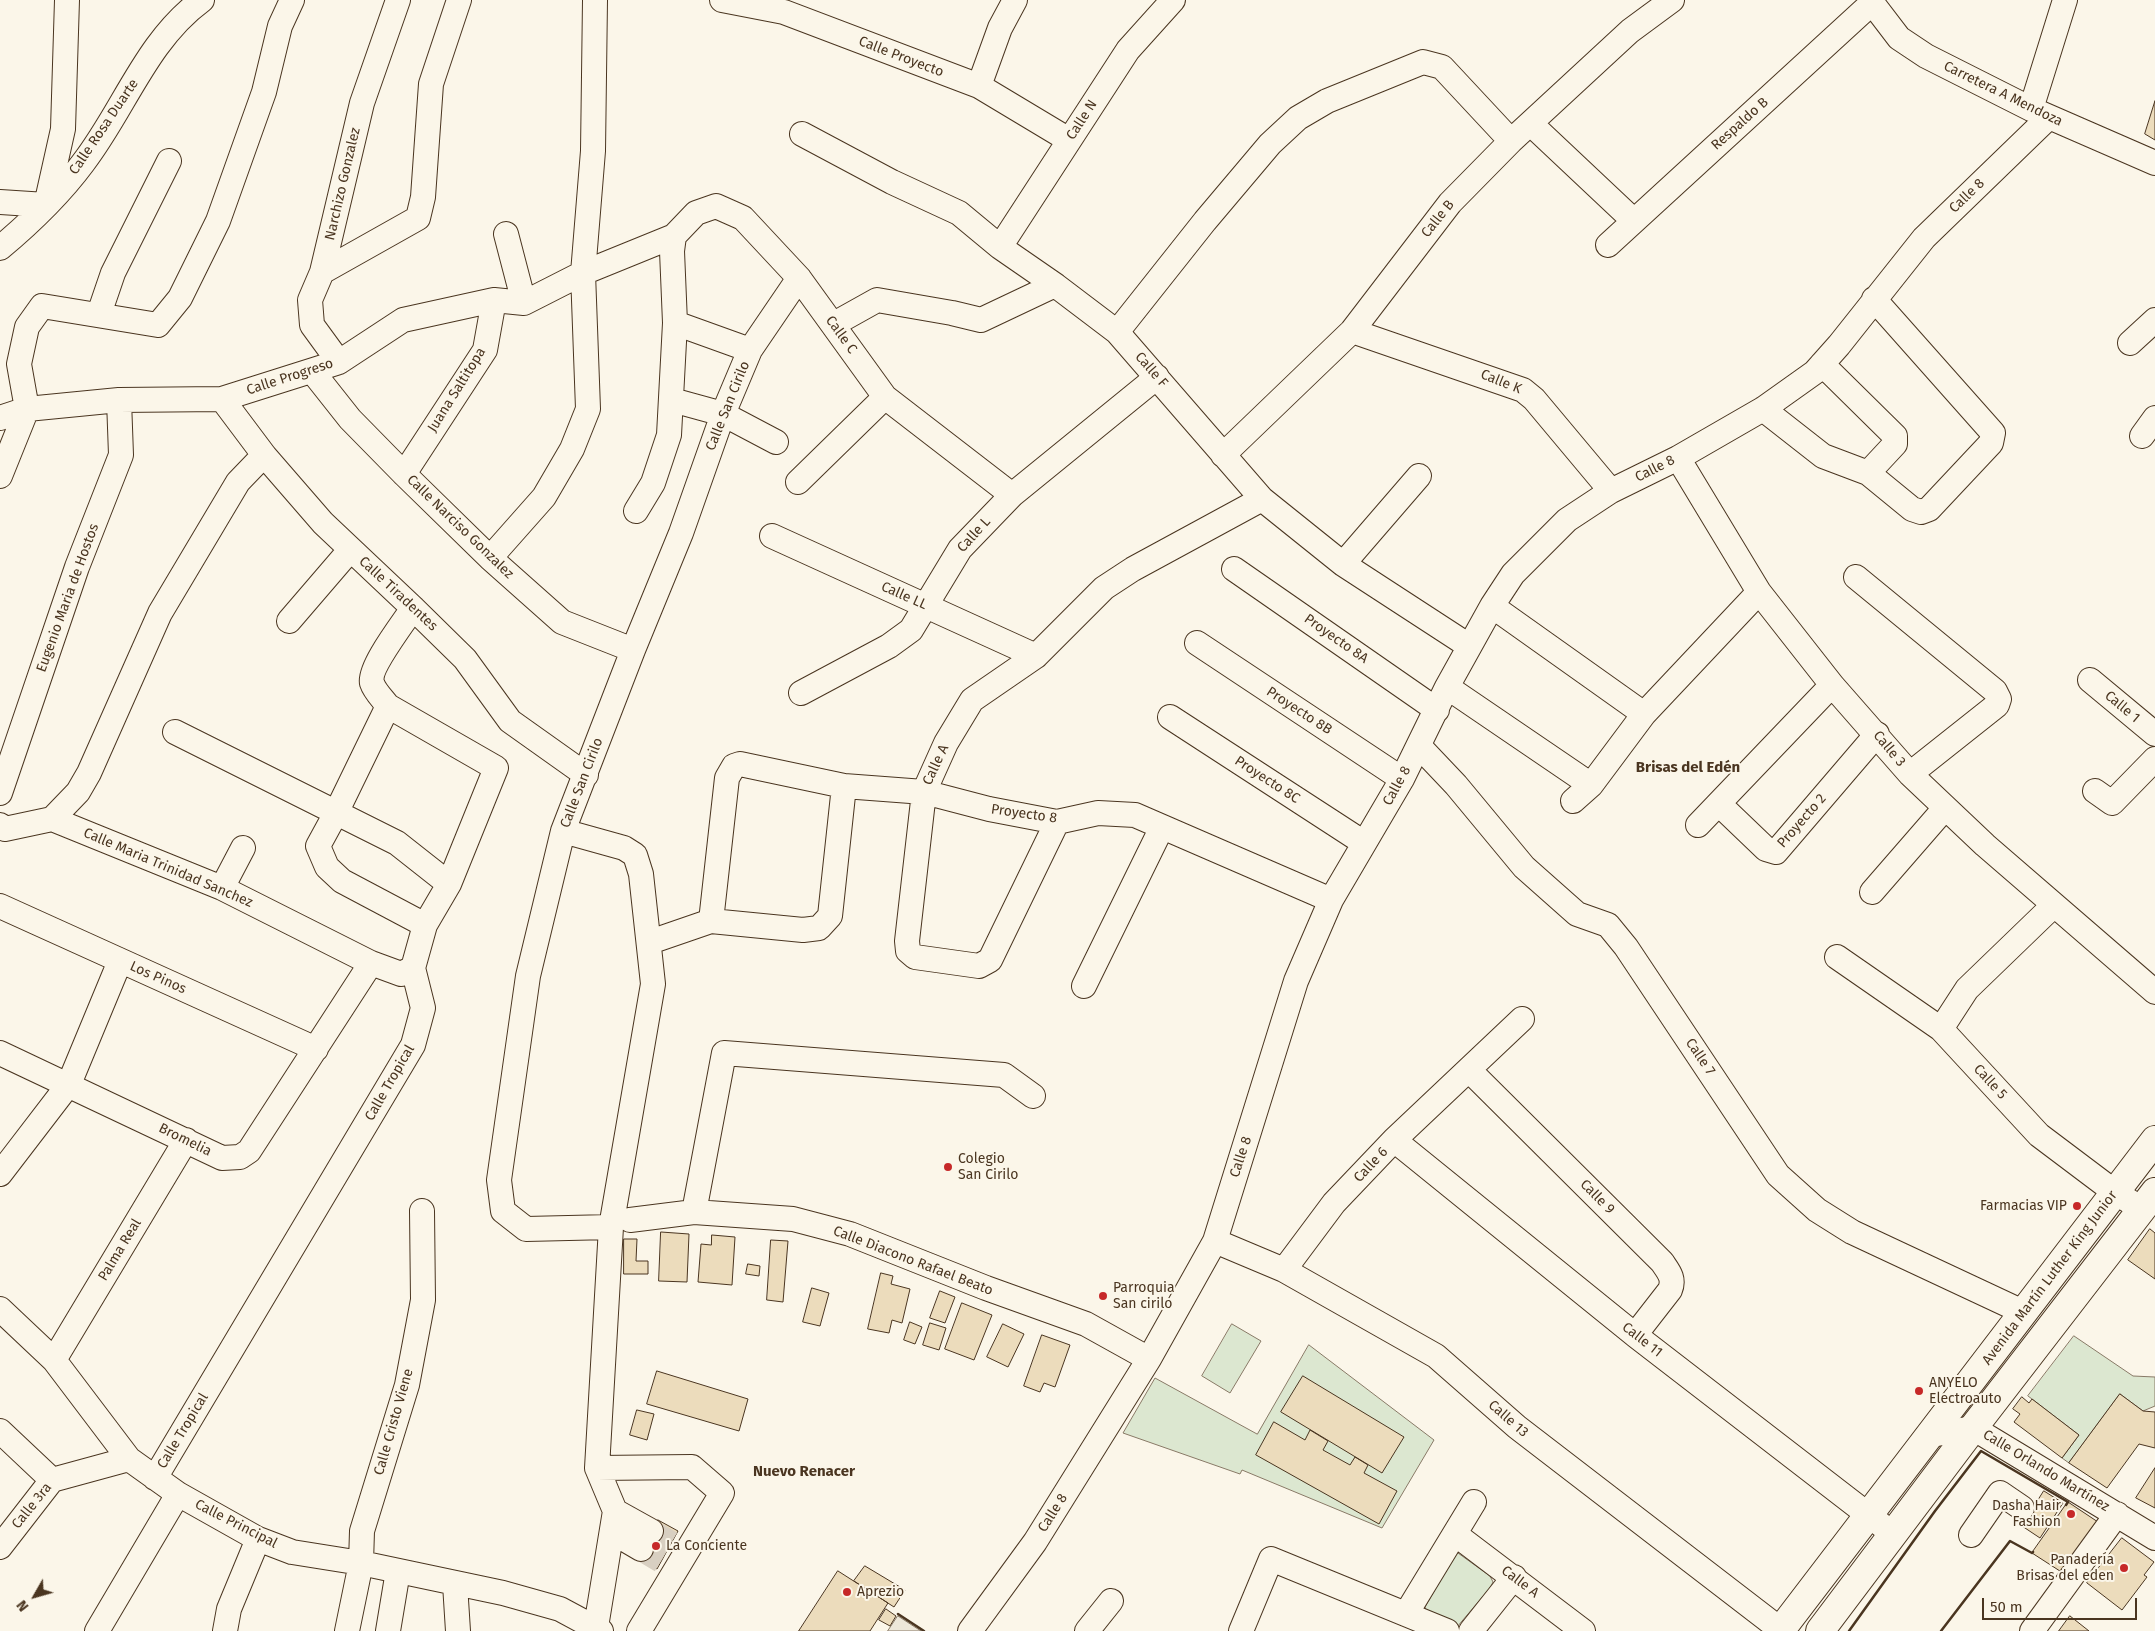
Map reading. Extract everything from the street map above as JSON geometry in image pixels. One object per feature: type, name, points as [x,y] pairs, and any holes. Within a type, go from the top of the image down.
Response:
[{"type":"main road","name":"Avenida Martín Luther King Junior","points":[[1780,1631],[2155,1140]]},
{"type":"main road","points":[[1820,1631],[2148,1200]]},
{"type":"street","points":[[0,202],[46,205],[63,129],[67,0]]},
{"type":"street","name":"Calle Rosa Duarte","points":[[0,248],[46,205],[84,163],[154,50],[188,10],[202,0]]},
{"type":"street","points":[[0,476],[27,409],[20,364],[27,327],[42,306],[158,324],[180,298],[218,221],[264,92],[280,26],[292,0]]},
{"type":"street","name":"Narchizo Gonzalez","points":[[338,362],[312,325],[310,300],[322,272],[362,103],[398,0]]},
{"type":"street","points":[[322,272],[418,218],[423,197],[431,84],[459,0]]},
{"type":"street","points":[[490,558],[544,497],[572,449],[588,409],[584,273],[593,151],[595,0]]},
{"type":"street","name":"Calle Proyecto","points":[[722,0],[785,6],[979,86],[1069,140]]},
{"type":"street","points":[[979,86],[1000,28],[1015,0]]},
{"type":"street","name":"Calle N","points":[[1000,247],[1128,50],[1172,0]]},
{"type":"street","name":"Calle B","points":[[1223,454],[1352,331],[1450,203],[1511,141],[1630,32],[1672,0]]},
{"type":"street","points":[[2040,113],[2065,0]]},
{"type":"street","name":"Carretera A Mendoza","points":[[1871,2],[1899,38],[1919,51],[2040,113],[2155,163]]},
{"type":"street","name":"Respaldo B","points":[[1608,245],[1871,2]]},
{"type":"street","points":[[1117,332],[1205,221],[1270,144],[1298,118],[1327,101],[1423,62],[1433,63],[1442,67],[1511,141]]},
{"type":"street","name":"Calle 8","points":[[979,1628],[1149,1359],[1214,1241],[1296,981],[1331,900],[1402,779],[1447,687],[1492,606],[1513,574],[1567,520],[1611,491],[1678,458],[1763,409],[1815,372],[1924,238],[2040,113]]},
{"type":"street","points":[[1531,124],[1634,221]]},
{"type":"street","name":"Calle F","points":[[802,134],[892,182],[959,213],[1000,247],[1055,285],[1117,332],[1262,499],[1343,564],[1470,646]]},
{"type":"street","points":[[99,314],[113,272],[168,160]]},
{"type":"street","name":"Calle C","points":[[674,236],[696,213],[716,206],[743,218],[799,278],[885,397],[1012,495]]},
{"type":"street","points":[[506,234],[524,303],[584,273],[674,236],[672,251],[675,323],[669,435],[653,483],[636,511]]},
{"type":"street","name":"Calle San Cirilo","points":[[694,1212],[620,1224],[526,1229],[503,1211],[499,1180],[528,976],[563,831],[633,650],[681,533],[723,414],[750,350],[799,278]]},
{"type":"street","points":[[834,324],[877,300],[981,320],[1055,285]]},
{"type":"street","points":[[1763,409],[1823,456],[1868,472],[1912,509],[1921,512],[1929,509],[1991,443],[1993,433],[1874,299]]},
{"type":"street","name":"Calle Progreso","points":[[0,418],[27,409],[119,400],[222,399],[338,362],[403,320],[494,300],[524,303]]},
{"type":"street","name":"Juana Saltitopa","points":[[404,474],[485,350],[494,300]]},
{"type":"street","points":[[2130,344],[2155,320]]},
{"type":"street","points":[[675,323],[750,350]]},
{"type":"street","name":"Calle K","points":[[1352,331],[1524,390],[1534,399],[1611,491]]},
{"type":"street","points":[[1822,364],[1895,436],[1895,444],[1868,472]]},
{"type":"street","name":"Calle Narciso Gonzalez","points":[[312,371],[350,418],[404,474],[490,558],[562,622],[633,650]]},
{"type":"street","name":"Calle L","points":[[801,693],[889,646],[911,630],[960,549],[1012,495],[1157,377]]},
{"type":"street","points":[[798,482],[885,397]]},
{"type":"street","name":"Calle Tiradentes","points":[[222,399],[264,455],[323,523],[465,660],[510,721],[586,775]]},
{"type":"street","name":"Eugenio Maria de Hostos","points":[[0,793],[77,567],[121,455],[119,400]]},
{"type":"street","points":[[672,400],[723,414],[776,442]]},
{"type":"street","points":[[2,833],[52,819],[78,792],[89,773],[160,613],[238,482],[264,455]]},
{"type":"street","name":"Calle 3","points":[[1678,458],[1758,592],[1832,685],[1877,734],[1910,774],[1985,845],[2155,992]]},
{"type":"street","points":[[1343,564],[1420,476]]},
{"type":"street","name":"Calle A","points":[[1057,822],[990,960],[979,966],[914,957],[906,947],[924,792],[946,743],[972,700],[1036,656],[1104,588],[1133,569],[1262,499]]},
{"type":"street","name":"Calle LL","points":[[772,536],[1036,656]]},
{"type":"street","points":[[289,622],[350,550]]},
{"type":"street","name":"Proyecto 8A","points":[[1234,569],[1437,710]]},
{"type":"street","points":[[1856,577],[1995,690],[1999,699],[1997,705],[1910,774]]},
{"type":"street","points":[[1573,801],[1591,784],[1644,714],[1758,592]]},
{"type":"street","points":[[1492,606],[1644,714]]},
{"type":"street","name":"Calle Tropical","points":[[155,1478],[413,1045],[423,1008],[413,968],[425,925],[449,884],[496,768],[388,706],[372,682],[374,668],[413,608]]},
{"type":"street","name":"Proyecto 8B","points":[[1197,643],[1402,779]]},
{"type":"street","name":"Calle 1","points":[[2090,680],[2155,734]]},
{"type":"street","points":[[1698,826],[1832,685]]},
{"type":"street","points":[[1447,687],[1591,784]]},
{"type":"street","points":[[388,706],[318,846],[327,867],[342,881],[425,925]]},
{"type":"street","name":"Proyecto 8C","points":[[1170,717],[1364,843]]},
{"type":"street","points":[[175,732],[397,843],[449,884]]},
{"type":"street","name":"Proyecto 2","points":[[1719,804],[1766,849],[1776,852],[1877,734]]},
{"type":"street","name":"Calle 7","points":[[1419,746],[1456,785],[1524,866],[1578,914],[1608,925],[1626,947],[1778,1175],[1817,1210],[1852,1232],[2023,1312]]},
{"type":"street","points":[[2095,791],[2112,803],[2155,759]]},
{"type":"street","name":"Proyecto 8","points":[[711,921],[727,778],[734,766],[746,764],[844,786],[924,792],[989,810],[1057,822],[1098,813],[1136,815],[1331,900]]},
{"type":"street","points":[[650,942],[711,921],[803,930],[819,928],[830,916],[844,786]]},
{"type":"street","points":[[1872,892],[1945,808]]},
{"type":"street","name":"Calle Maria Trinidad Sanchez","points":[[52,819],[222,888],[371,963],[402,974],[413,968]]},
{"type":"street","points":[[1084,986],[1162,827]]},
{"type":"street","points":[[563,831],[624,848],[635,855],[641,874],[650,942],[653,984],[620,1224],[597,1468],[613,1521],[598,1629]]},
{"type":"street","points":[[222,888],[243,848]]},
{"type":"street","points":[[1941,1029],[1967,989],[2054,905]]},
{"type":"street","name":"Los Pinos","points":[[0,906],[316,1049]]},
{"type":"street","name":"Calle 5","points":[[1837,956],[1941,1029],[2039,1135],[2116,1193],[2148,1200]]},
{"type":"street","points":[[0,1174],[69,1084],[120,961]]},
{"type":"street","name":"Bromelia","points":[[0,1053],[222,1158],[240,1157],[249,1151],[371,963]]},
{"type":"street","name":"Calle 6","points":[[1284,1270],[1334,1203],[1394,1140],[1522,1019]]},
{"type":"street","points":[[694,1212],[724,1053],[1004,1075],[1032,1096]]},
{"type":"street","name":"Calle 9","points":[[1469,1070],[1662,1262],[1671,1275],[1673,1284],[1670,1290],[1635,1335]]},
{"type":"street","name":"Palma Real","points":[[54,1360],[186,1140]]},
{"type":"street","name":"Calle 11","points":[[1394,1140],[1635,1335],[1893,1534]]},
{"type":"street","name":"Calle Cristo Viene","points":[[347,1631],[361,1562],[362,1531],[408,1385],[423,1300],[422,1211]]},
{"type":"street","name":"Calle Diacono Rafael Beato","points":[[694,1212],[794,1219],[850,1234],[986,1288],[1086,1324],[1149,1359]]},
{"type":"street","name":"Calle 13","points":[[1214,1241],[1284,1270],[1436,1356],[1516,1427],[1780,1631]]},
{"type":"street","name":"Calle Principal","points":[[0,1309],[54,1360],[129,1459],[178,1494],[258,1539],[292,1552],[361,1562],[503,1593],[560,1609],[598,1629]]},
{"type":"street","name":"Calle Orlando Martínez","points":[[1931,1435],[1973,1428],[2155,1538]]},
{"type":"street","points":[[0,1431],[52,1480]]},
{"type":"street","name":"Calle 3ra","points":[[0,1547],[52,1480],[129,1459]]},
{"type":"street","points":[[597,1468],[692,1467],[722,1493],[665,1551],[639,1631]]},
{"type":"street","points":[[1971,1535],[2000,1493],[2022,1508]]},
{"type":"street","points":[[97,1631],[178,1494]]},
{"type":"street","points":[[1406,1614],[1474,1502]]},
{"type":"street","points":[[2032,1631],[2117,1514]]},
{"type":"street","points":[[613,1521],[665,1551]]},
{"type":"street","name":"Calle A","points":[[1455,1534],[1583,1631]]},
{"type":"street","points":[[225,1631],[229,1609],[258,1539]]},
{"type":"street","points":[[1241,1631],[1271,1559],[1447,1631]]},
{"type":"street","points":[[388,1631],[398,1571]]},
{"type":"street","points":[[1471,1631],[1514,1577]]},
{"type":"street","points":[[455,1584],[458,1631]]},
{"type":"street","points":[[1087,1631],[1110,1601]]},
{"type":"green space","points":[[1232,1324],[1261,1341],[1230,1393],[1202,1376]]},
{"type":"green space","points":[[2074,1336],[2133,1376],[2155,1377],[2155,1406],[2143,1411],[2120,1394],[2069,1463],[2062,1458],[2079,1435],[2028,1396]]},
{"type":"green space","points":[[1309,1345],[1434,1440],[1382,1528],[1242,1470],[1240,1474],[1123,1433],[1155,1378],[1257,1434]]},
{"type":"green space","points":[[1458,1553],[1490,1576],[1493,1582],[1457,1627],[1427,1612],[1425,1607],[1454,1556]]},
{"type":"shaded area","points":[[898,1616],[921,1631],[888,1631]]},
{"type":"building","points":[[2155,101],[2155,140],[2145,134]]},
{"type":"building","points":[[2150,1229],[2155,1233],[2155,1279],[2128,1260]]},
{"type":"building","points":[[661,1232],[689,1234],[687,1282],[659,1281]]},
{"type":"building","points":[[712,1235],[735,1237],[732,1285],[698,1282],[701,1244],[711,1245]]},
{"type":"building","points":[[624,1239],[637,1239],[636,1261],[648,1261],[648,1274],[624,1274]]},
{"type":"building","points":[[771,1240],[788,1241],[783,1302],[767,1300]]},
{"type":"building","points":[[748,1264],[760,1266],[759,1276],[746,1274]]},
{"type":"building","points":[[881,1273],[893,1276],[891,1284],[910,1289],[902,1323],[892,1320],[889,1333],[868,1329]]},
{"type":"building","points":[[812,1288],[829,1293],[820,1326],[803,1322]]},
{"type":"building","points":[[940,1291],[955,1297],[945,1323],[930,1318]]},
{"type":"building","points":[[962,1303],[992,1315],[974,1360],[945,1349]]},
{"type":"building","points":[[910,1322],[922,1327],[915,1344],[904,1340]]},
{"type":"building","points":[[930,1323],[946,1328],[939,1350],[923,1345]]},
{"type":"building","points":[[1003,1324],[1024,1334],[1008,1367],[987,1357]]},
{"type":"building","points":[[1042,1335],[1070,1345],[1055,1387],[1044,1383],[1040,1392],[1024,1386]]},
{"type":"building","points":[[657,1371],[748,1399],[739,1431],[647,1404]]},
{"type":"building","points":[[1303,1376],[1404,1437],[1382,1473],[1281,1412]]},
{"type":"building","points":[[2120,1394],[2143,1411],[2155,1412],[2155,1448],[2139,1444],[2107,1488],[2069,1463]]},
{"type":"building","points":[[2022,1397],[2029,1403],[2032,1399],[2079,1435],[2062,1458],[2014,1422],[2020,1414],[2013,1409]]},
{"type":"building","points":[[637,1410],[654,1414],[647,1440],[630,1435]]},
{"type":"building","points":[[1274,1422],[1305,1440],[1310,1430],[1328,1441],[1323,1450],[1350,1465],[1355,1457],[1368,1465],[1364,1473],[1397,1491],[1379,1524],[1256,1455]]},
{"type":"building","points":[[2155,1468],[2155,1508],[2136,1498]]},
{"type":"building","points":[[2044,1491],[2063,1503],[2040,1538],[2022,1526]]},
{"type":"building","points":[[2068,1502],[2098,1522],[2063,1573],[2032,1553]]},
{"type":"building","name":"La Conciente","points":[[658,1520],[678,1531],[657,1569],[636,1557]]},
{"type":"building","name":"Panadería Brisas del eden","points":[[2122,1538],[2154,1562],[2144,1575],[2147,1577],[2122,1610],[2087,1583]]},
{"type":"building","points":[[865,1566],[905,1590],[894,1607],[854,1581]]},
{"type":"building","name":"Aprezio","points":[[838,1571],[888,1603],[870,1631],[799,1631]]},
{"type":"building","points":[[886,1609],[896,1616],[890,1626],[879,1620]]},
{"type":"building","points":[[2070,1616],[2089,1631],[2059,1631]]},
{"type":"tunnel","points":[[651,1531],[671,1543]]},
{"type":"tunnel","points":[[641,1549],[661,1561]]},
{"type":"wall","points":[[1849,1631],[1935,1511],[1981,1451],[2068,1502],[2066,1505]]},
{"type":"wall","points":[[1941,1631],[2010,1541],[2033,1552]]},
{"type":"wall","points":[[898,1614],[924,1631]]},
{"type":"place","name":"Colegio San Cirilo","points":[[948,1167]]},
{"type":"place","name":"Farmacias VIP","points":[[2077,1206]]},
{"type":"place","name":"Parroquia San cirilo","points":[[1103,1296]]},
{"type":"place","name":"ANYELO Electroauto","points":[[1919,1391]]},
{"type":"place","name":"Dasha Hair Fashion","points":[[2071,1514]]},
{"type":"place","name":"La Conciente","points":[[656,1546]]},
{"type":"place","name":"Panadería Brisas del eden","points":[[2124,1568]]},
{"type":"place","name":"Aprezio","points":[[847,1592]]},
{"type":"district","name":"Brisas del Edén","points":[[1688,768]]},
{"type":"district","name":"Nuevo Renacer","points":[[804,1472]]}]
